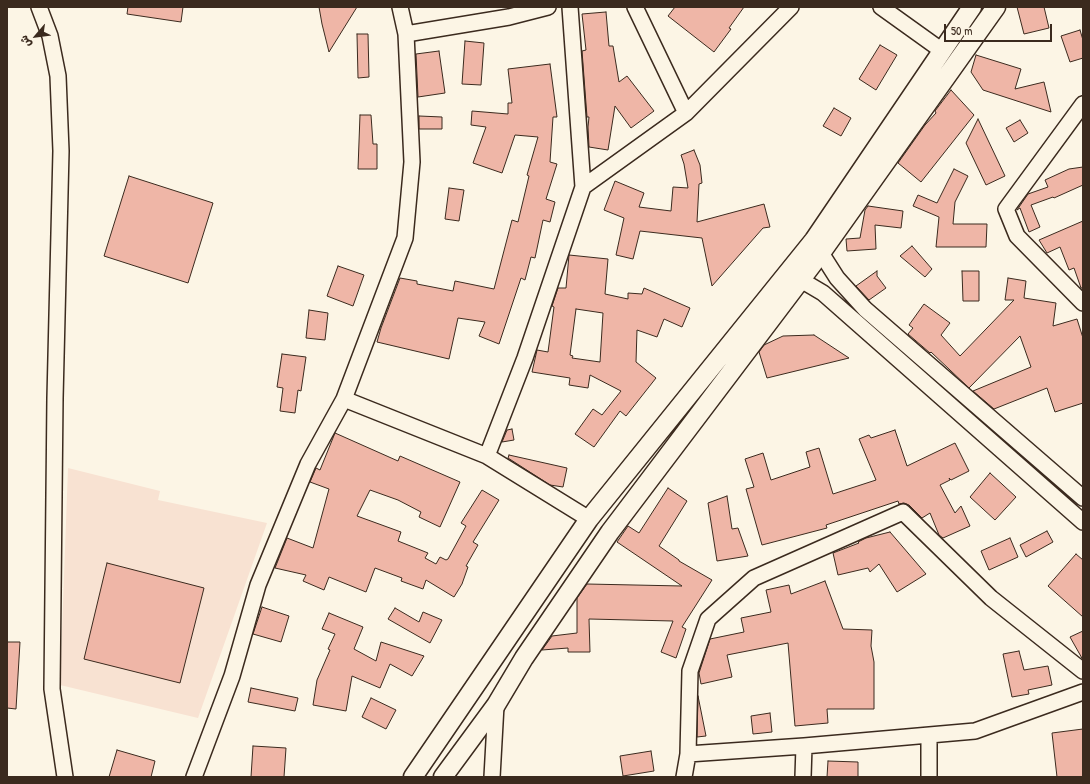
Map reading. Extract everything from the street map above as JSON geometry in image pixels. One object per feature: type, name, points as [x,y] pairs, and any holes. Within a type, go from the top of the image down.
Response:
[{"type":"street","points":[[39,7],[50,36],[58,76],[61,151],[55,398],[52,689],[65,777]]},
{"type":"street","points":[[194,777],[232,676],[258,585],[308,464],[344,399],[405,238],[412,162],[406,34],[400,7]]},
{"type":"street","points":[[406,34],[508,17],[548,7]]},
{"type":"street","points":[[487,456],[525,358],[583,187],[570,7]]},
{"type":"street","points":[[636,7],[686,113]]},
{"type":"street","points":[[583,187],[686,113],[791,7]]},
{"type":"street","points":[[882,7],[941,50]]},
{"type":"street","points":[[817,247],[941,50],[972,7]]},
{"type":"street","points":[[443,777],[496,705],[524,658],[610,532],[794,278],[996,7]]},
{"type":"street","points":[[1083,104],[1006,209],[1017,236],[1083,303]]},
{"type":"street","points":[[817,247],[842,284],[865,309],[1083,498]]},
{"type":"street","points":[[413,777],[589,520],[794,278]]},
{"type":"street","points":[[794,278],[823,293],[1083,522]]},
{"type":"street","points":[[344,399],[487,456],[589,520]]},
{"type":"street","points":[[684,777],[688,754],[690,671],[708,619],[754,578],[903,512],[991,598],[1083,671]]},
{"type":"street","points":[[477,684],[496,705],[492,777]]},
{"type":"street","points":[[688,754],[929,736],[975,731],[1083,692]]},
{"type":"street","points":[[929,736],[929,777]]},
{"type":"street","points":[[803,777],[804,746]]},
{"type":"shaded area","points":[[68,468],[160,491],[158,500],[267,523],[198,718],[60,685]]},
{"type":"building","points":[[128,7],[183,7],[181,22],[127,14]]},
{"type":"building","points":[[319,7],[357,7],[329,52],[322,24]]},
{"type":"building","points":[[675,7],[744,7],[729,28],[731,29],[714,52],[668,16]]},
{"type":"building","points":[[1017,7],[1044,7],[1049,28],[1024,34]]},
{"type":"building","points":[[606,12],[609,46],[613,46],[619,82],[627,76],[654,111],[631,128],[615,106],[608,150],[589,147],[589,117],[587,117],[582,51],[586,50],[582,14]]},
{"type":"building","points":[[1080,30],[1083,40],[1083,58],[1070,62],[1061,36]]},
{"type":"building","points":[[357,34],[368,34],[369,77],[358,78]]},
{"type":"building","points":[[465,41],[484,43],[481,85],[462,84]]},
{"type":"building","points":[[880,45],[897,55],[876,90],[859,79]]},
{"type":"building","points":[[439,51],[445,93],[418,97],[416,54]]},
{"type":"building","points":[[976,55],[1021,69],[1015,89],[1044,82],[1051,112],[983,90],[971,72]]},
{"type":"building","points":[[550,64],[557,117],[553,117],[550,162],[557,164],[546,199],[555,202],[550,222],[543,220],[535,258],[531,257],[525,280],[521,278],[499,344],[479,336],[485,322],[458,318],[449,359],[377,342],[400,278],[417,281],[417,284],[453,291],[455,281],[494,289],[512,220],[518,222],[529,176],[527,175],[538,137],[515,135],[502,173],[473,163],[486,127],[471,125],[472,111],[508,114],[508,103],[512,103],[508,69]]},
{"type":"building","points":[[951,90],[974,115],[921,182],[898,163],[925,125],[936,113],[935,111]]},
{"type":"building","points":[[834,108],[851,118],[841,136],[823,126]]},
{"type":"building","points":[[360,115],[371,115],[373,144],[377,144],[377,169],[358,169]]},
{"type":"building","points":[[419,116],[442,117],[442,129],[419,129]]},
{"type":"building","points":[[978,119],[1005,176],[986,185],[966,143]]},
{"type":"building","points":[[1020,120],[1028,133],[1014,142],[1006,128]]},
{"type":"building","points":[[694,150],[700,165],[702,183],[699,184],[697,222],[764,204],[770,227],[763,228],[712,286],[702,238],[640,231],[633,259],[616,255],[624,218],[604,210],[615,181],[644,193],[639,207],[671,211],[673,187],[688,188],[681,155]]},
{"type":"building","points":[[1083,167],[1083,185],[1054,198],[1053,197],[1031,205],[1040,227],[1029,232],[1020,208],[1017,210],[1028,194],[1048,187],[1045,180],[1069,169]]},
{"type":"building","points":[[954,169],[968,176],[955,202],[953,224],[987,224],[986,247],[936,247],[939,217],[913,206],[918,195],[937,203]]},
{"type":"building","points":[[129,176],[213,203],[188,283],[104,256]]},
{"type":"building","points":[[449,188],[464,190],[459,221],[445,219]]},
{"type":"building","points":[[868,206],[903,211],[901,228],[875,225],[876,249],[847,251],[846,239],[860,238],[865,210]]},
{"type":"building","points":[[1083,221],[1083,288],[1081,288],[1074,268],[1069,270],[1060,247],[1047,253],[1039,240]]},
{"type":"building","points":[[912,246],[932,269],[925,277],[900,256]]},
{"type":"building","points":[[569,255],[608,259],[605,294],[628,299],[628,293],[642,294],[644,288],[690,308],[682,327],[664,319],[657,337],[637,330],[636,362],[656,378],[626,416],[620,411],[594,447],[575,434],[593,409],[602,415],[621,391],[590,375],[588,388],[569,385],[570,378],[532,372],[537,350],[548,352],[554,307],[552,306],[558,288],[566,288]],"holes":[[[576,309],[603,313],[600,362],[572,358],[573,356],[570,355]]]},
{"type":"building","points":[[338,266],[364,275],[353,306],[327,296]]},
{"type":"building","points":[[877,271],[877,276],[886,288],[869,300],[856,286]]},
{"type":"building","points":[[962,271],[979,271],[979,301],[963,301]]},
{"type":"building","points":[[1008,278],[1026,281],[1024,298],[1056,303],[1053,326],[1077,319],[1083,338],[1083,403],[1055,412],[1047,388],[994,409],[973,391],[1031,367],[1020,336],[969,388],[931,352],[930,353],[908,334],[913,328],[909,325],[924,304],[950,323],[941,335],[960,356],[1014,300],[1005,300]]},
{"type":"building","points":[[309,310],[328,313],[325,340],[306,338]]},
{"type":"building","points":[[814,335],[849,358],[767,378],[759,352],[764,345],[783,336]]},
{"type":"building","points":[[282,354],[306,357],[301,391],[298,390],[295,413],[280,411],[283,388],[277,387]]},
{"type":"building","points":[[512,429],[514,440],[502,442],[507,430]]},
{"type":"building","points":[[895,430],[907,466],[955,443],[969,471],[951,480],[949,478],[950,480],[940,485],[955,513],[961,506],[970,526],[943,538],[939,535],[930,513],[922,518],[909,505],[904,503],[899,504],[898,501],[826,525],[827,528],[762,545],[746,489],[754,487],[745,459],[763,453],[771,480],[810,467],[806,452],[819,448],[833,494],[876,480],[859,439],[869,435],[871,438]]},
{"type":"building","points":[[335,433],[398,461],[400,456],[460,482],[440,527],[419,517],[421,512],[398,500],[370,490],[357,516],[401,532],[398,541],[428,553],[425,558],[436,564],[440,557],[446,560],[448,559],[466,526],[461,523],[482,490],[499,500],[473,542],[478,545],[466,566],[468,567],[462,584],[454,597],[426,580],[423,589],[401,581],[402,578],[375,568],[366,592],[329,577],[324,590],[303,581],[306,575],[275,568],[287,538],[313,548],[329,489],[310,482],[316,468],[320,470]]},
{"type":"building","points":[[509,455],[567,468],[563,487],[550,485],[508,458]]},
{"type":"building","points":[[990,473],[1016,497],[995,520],[970,497]]},
{"type":"building","points":[[668,488],[687,501],[659,546],[679,561],[712,580],[682,627],[686,629],[676,658],[661,652],[673,621],[589,619],[590,652],[568,652],[568,648],[542,650],[552,636],[577,633],[577,598],[587,584],[682,586],[617,542],[628,526],[639,533]]},
{"type":"building","points":[[727,496],[732,529],[738,528],[748,556],[717,561],[708,503]]},
{"type":"building","points":[[1047,531],[1053,542],[1026,557],[1020,545]]},
{"type":"building","points":[[890,532],[926,574],[897,592],[879,564],[870,572],[868,568],[838,575],[833,553],[859,543],[858,542],[866,538]]},
{"type":"building","points":[[1010,538],[1018,557],[989,570],[981,551]]},
{"type":"building","points":[[1076,554],[1083,560],[1083,617],[1048,586]]},
{"type":"building","points":[[107,563],[204,588],[180,683],[84,659]]},
{"type":"building","points":[[825,581],[843,629],[872,630],[871,646],[874,662],[874,709],[827,709],[828,723],[795,726],[788,643],[727,655],[732,677],[701,684],[699,673],[710,639],[744,632],[741,618],[771,612],[766,590],[789,585],[791,594]]},
{"type":"building","points":[[262,607],[289,616],[281,642],[253,634]]},
{"type":"building","points":[[395,608],[419,622],[423,612],[442,620],[430,643],[388,619]]},
{"type":"building","points":[[329,613],[363,627],[354,649],[376,661],[381,642],[424,656],[412,676],[390,664],[380,688],[352,676],[346,711],[313,705],[317,680],[335,634],[322,629]]},
{"type":"building","points":[[1083,631],[1083,660],[1070,637]]},
{"type":"building","points":[[7,642],[20,642],[16,709],[7,708]]},
{"type":"building","points":[[1019,651],[1024,670],[1048,666],[1052,685],[1028,690],[1029,694],[1012,697],[1003,654]]},
{"type":"building","points":[[251,688],[298,698],[295,711],[248,702]]},
{"type":"building","points":[[698,696],[706,736],[697,737]]},
{"type":"building","points":[[371,698],[396,710],[386,729],[362,717]]},
{"type":"building","points":[[770,713],[772,732],[753,734],[751,716]]},
{"type":"building","points":[[1083,729],[1083,777],[1057,777],[1052,733]]},
{"type":"building","points":[[253,746],[286,748],[284,777],[251,777]]},
{"type":"building","points":[[117,750],[155,761],[151,777],[109,777]]},
{"type":"building","points":[[651,751],[654,771],[623,776],[620,756]]},
{"type":"building","points":[[828,761],[858,762],[858,777],[827,777]]}]
